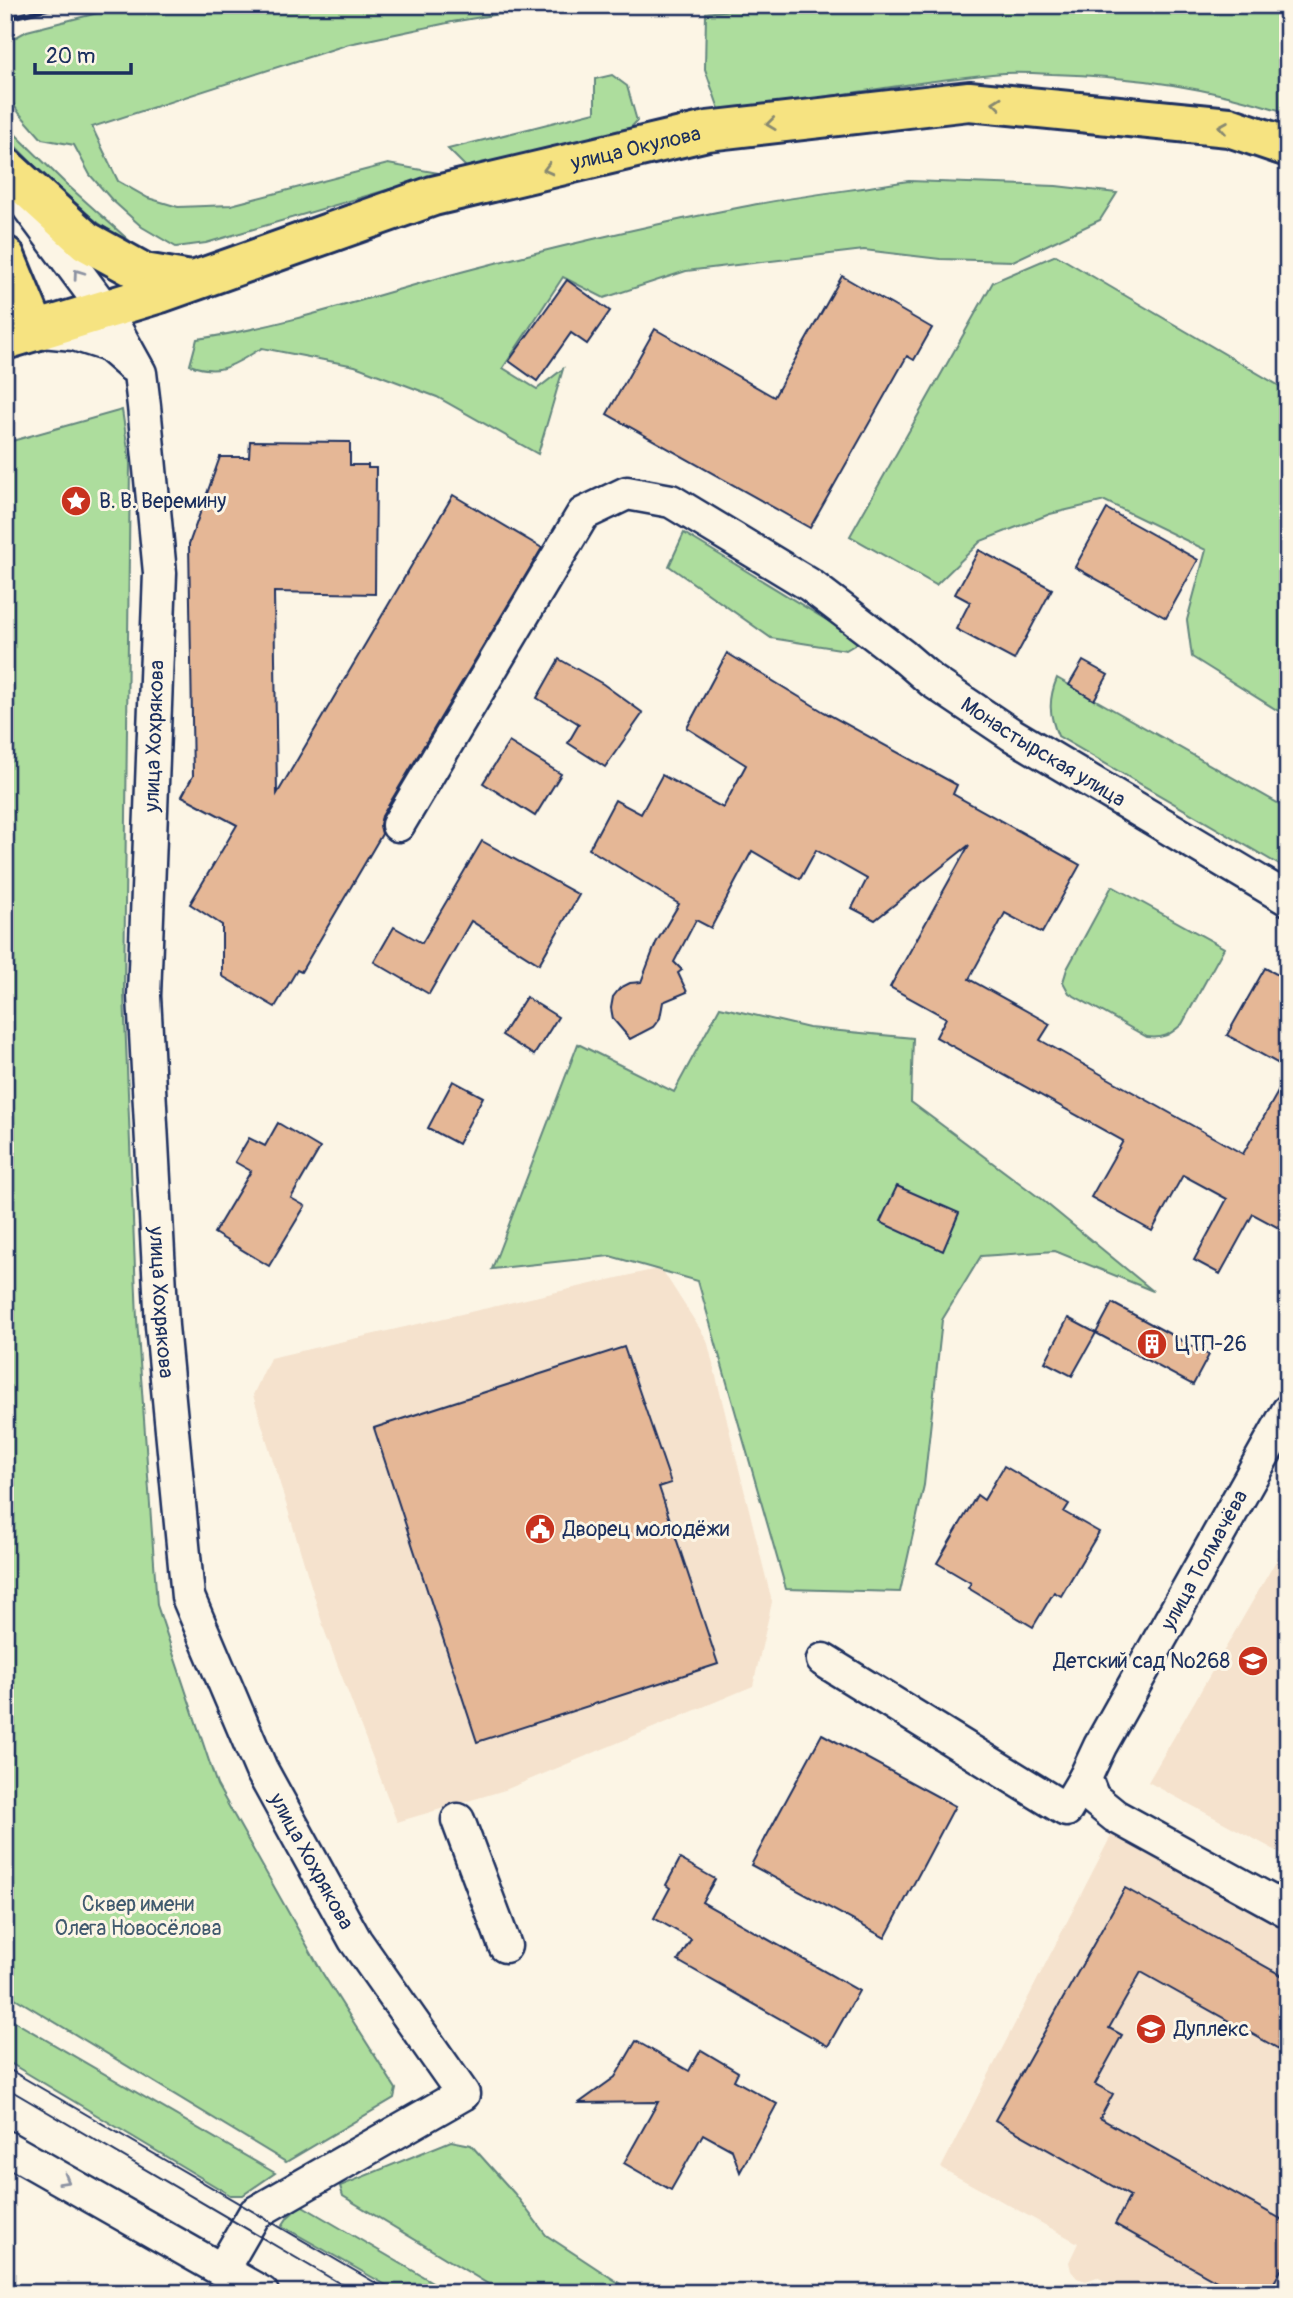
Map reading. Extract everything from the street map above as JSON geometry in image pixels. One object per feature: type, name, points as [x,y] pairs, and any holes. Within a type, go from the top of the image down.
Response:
[{"type":"main road","name":"улица Окулова","points":[[21,336],[193,281],[433,197],[707,131],[970,101],[1229,127],[1288,147]]},
{"type":"main road","points":[[5,167],[86,241],[144,273],[193,281]]},
{"type":"main road","points":[[5,256],[21,336]]},
{"type":"street","name":"улица Хохрякова","points":[[5,175],[105,310],[140,373],[160,573],[144,996],[162,1326],[188,1597],[267,1782],[355,1940],[463,2094],[254,2213],[222,2270]]},
{"type":"street","points":[[21,336],[74,334],[108,345],[140,373]]},
{"type":"street","name":"Монастырская улица","points":[[398,825],[583,514],[627,493],[671,501],[810,585],[932,681],[1011,734],[1288,899]]},
{"type":"street","name":"улица Толмачёва","points":[[823,1660],[1066,1810],[1288,1410]]},
{"type":"street","points":[[1085,1778],[1093,1798],[1115,1816],[1288,1911]]},
{"type":"street","points":[[458,1820],[505,1946]]},
{"type":"street","points":[[5,2147],[262,2293]]},
{"type":"shaded area","points":[[661,1268],[707,1340],[772,1602],[753,1686],[505,1790],[397,1822],[325,1632],[253,1395],[270,1358]]},
{"type":"shaded area","name":"Детский сад №268","points":[[1288,1540],[1288,1857],[1148,1782]]},
{"type":"shaded area","name":"Дуплекс","points":[[1115,1828],[1288,1927],[1288,2293],[1126,2293],[1097,2277],[1086,2281],[1077,2278],[1071,2271],[1069,2262],[1078,2243],[941,2168]]},
{"type":"green space","points":[[129,5],[552,5],[452,22],[349,44],[92,127],[118,181],[148,198],[178,207],[231,205],[388,164],[439,173],[431,179],[206,243],[176,247],[142,227],[112,200],[90,175],[74,145],[42,139],[19,113],[5,91],[5,43],[27,31]]},
{"type":"green space","points":[[772,5],[1288,5],[1288,113],[1201,90],[1171,85],[1112,77],[1022,73],[933,81],[791,102],[719,109],[705,69],[706,13]]},
{"type":"green space","points":[[612,75],[627,86],[637,121],[624,135],[470,171],[448,149],[595,112],[595,79]]},
{"type":"green space","points":[[5,124],[133,244],[95,221],[64,194],[5,135]]},
{"type":"green space","points":[[909,181],[1056,186],[1117,193],[1100,220],[1013,261],[940,259],[864,250],[686,271],[604,298],[563,277],[503,368],[537,389],[563,369],[538,454],[437,397],[355,366],[262,348],[220,369],[211,370],[190,365],[197,339],[270,325],[448,275],[645,227],[763,203]]},
{"type":"green space","points":[[1056,255],[1288,391],[1288,717],[1192,657],[1187,620],[1206,550],[1105,501],[1050,514],[981,541],[936,585],[850,536],[993,282]]},
{"type":"green space","name":"Сквер имени Олега Новосёлова","points":[[122,410],[130,463],[124,993],[137,1319],[157,1605],[217,1785],[323,1974],[396,2089],[394,2098],[286,2162],[5,1992],[5,443]]},
{"type":"green space","points":[[684,533],[861,641],[846,650],[771,638],[669,566]]},
{"type":"green space","points":[[1057,678],[1288,809],[1288,870],[1058,736],[1051,707]]},
{"type":"green space","points":[[1112,886],[1224,948],[1182,1024],[1166,1035],[1147,1037],[1069,993],[1063,982],[1067,969]]},
{"type":"green space","points":[[720,1007],[809,1028],[913,1038],[911,1102],[1041,1199],[1153,1291],[1055,1251],[981,1256],[942,1320],[924,1485],[900,1592],[786,1589],[698,1281],[610,1256],[492,1269],[578,1044],[674,1092]]},
{"type":"green space","points":[[5,2016],[275,2173],[243,2195],[230,2195],[5,2060]]},
{"type":"green space","points":[[451,2141],[471,2145],[514,2193],[546,2235],[634,2293],[503,2293],[343,2196],[340,2186]]},
{"type":"green space","points":[[301,2205],[451,2293],[400,2293],[282,2226]]},
{"type":"building","points":[[842,276],[932,328],[914,360],[907,356],[810,528],[607,414],[655,329],[774,397]]},
{"type":"building","points":[[567,280],[610,311],[587,344],[571,333],[537,381],[509,361]]},
{"type":"building","points":[[250,441],[350,442],[350,465],[376,468],[375,594],[274,592],[277,794],[453,495],[542,548],[382,816],[382,834],[301,972],[297,970],[275,1007],[222,976],[222,925],[190,904],[237,825],[182,796],[193,776],[189,544],[220,457],[249,457]]},
{"type":"building","points":[[1107,509],[1198,560],[1166,618],[1075,567]]},
{"type":"building","points":[[979,550],[1052,589],[1014,660],[956,629],[970,602],[955,594]]},
{"type":"building","points":[[727,653],[824,712],[957,785],[953,794],[1080,865],[1042,933],[1005,913],[969,979],[1050,1024],[1040,1040],[1243,1154],[1288,1074],[1288,1233],[1253,1214],[1220,1274],[1194,1260],[1227,1199],[1183,1175],[1152,1231],[1091,1197],[1123,1141],[936,1037],[946,1018],[890,987],[969,845],[875,920],[852,908],[867,879],[816,850],[800,879],[752,851],[711,928],[696,920],[674,962],[682,970],[678,973],[687,992],[663,1002],[660,1018],[653,1027],[630,1039],[613,1019],[613,997],[620,988],[641,982],[656,943],[679,904],[589,849],[615,800],[641,814],[662,775],[723,808],[746,765],[687,728]]},
{"type":"building","points":[[559,659],[603,684],[643,713],[605,767],[568,743],[579,724],[537,698]]},
{"type":"building","points":[[1083,661],[1108,675],[1094,700],[1069,685]]},
{"type":"building","points":[[509,742],[561,774],[535,816],[483,783]]},
{"type":"building","points":[[482,841],[579,895],[539,964],[471,921],[429,994],[374,962],[394,927],[422,943]]},
{"type":"building","points":[[1265,968],[1288,980],[1288,1069],[1227,1035]]},
{"type":"building","points":[[526,997],[558,1017],[534,1055],[502,1035]]},
{"type":"building","points":[[453,1081],[483,1097],[458,1144],[428,1128]]},
{"type":"building","points":[[278,1123],[320,1148],[291,1198],[305,1206],[269,1266],[214,1233],[251,1171],[235,1162],[249,1138],[265,1146]]},
{"type":"building","points":[[897,1186],[959,1213],[943,1251],[880,1222]]},
{"type":"building","name":"ЦТП-26","points":[[1112,1303],[1209,1355],[1193,1385],[1096,1333]]},
{"type":"building","points":[[1068,1318],[1096,1333],[1072,1376],[1045,1362]]},
{"type":"building","name":"Дворец молодёжи","points":[[624,1347],[671,1483],[659,1487],[718,1664],[477,1742],[374,1428]]},
{"type":"building","points":[[1004,1466],[1069,1504],[1064,1512],[1099,1532],[1061,1596],[1054,1592],[1033,1627],[968,1588],[971,1583],[937,1563],[977,1495],[984,1500]]},
{"type":"building","points":[[822,1734],[955,1806],[885,1938],[751,1865]]},
{"type":"building","points":[[680,1859],[715,1879],[702,1902],[859,1991],[828,2046],[678,1961],[691,1939],[654,1918],[670,1888],[666,1885]]},
{"type":"building","points":[[1125,1888],[1288,1979],[1288,2034],[1279,2049],[1141,1972],[1109,2028],[1122,2035],[1095,2084],[1113,2094],[1100,2118],[1288,2223],[1288,2258],[1268,2293],[1238,2293],[1115,2224],[1130,2196],[995,2120]]},
{"type":"building","points":[[636,2041],[689,2071],[701,2050],[738,2072],[734,2080],[777,2104],[740,2172],[732,2150],[703,2134],[671,2190],[624,2163],[658,2102],[579,2103],[615,2077]]},
{"type":"tram line","points":[[5,2067],[393,2293]]},
{"type":"tram line","points":[[5,2087],[356,2293]]},
{"type":"railway","points":[[5,19],[62,5]]},
{"type":"place","name":"В. В. Веремину","points":[[76,501]]},
{"type":"place","name":"ЦТП-26","points":[[1152,1344]]},
{"type":"place","name":"Дворец молодёжи","points":[[540,1529]]},
{"type":"place","name":"Детский сад №268","points":[[1253,1661]]},
{"type":"place","name":"Дуплекс","points":[[1151,2029]]}]
